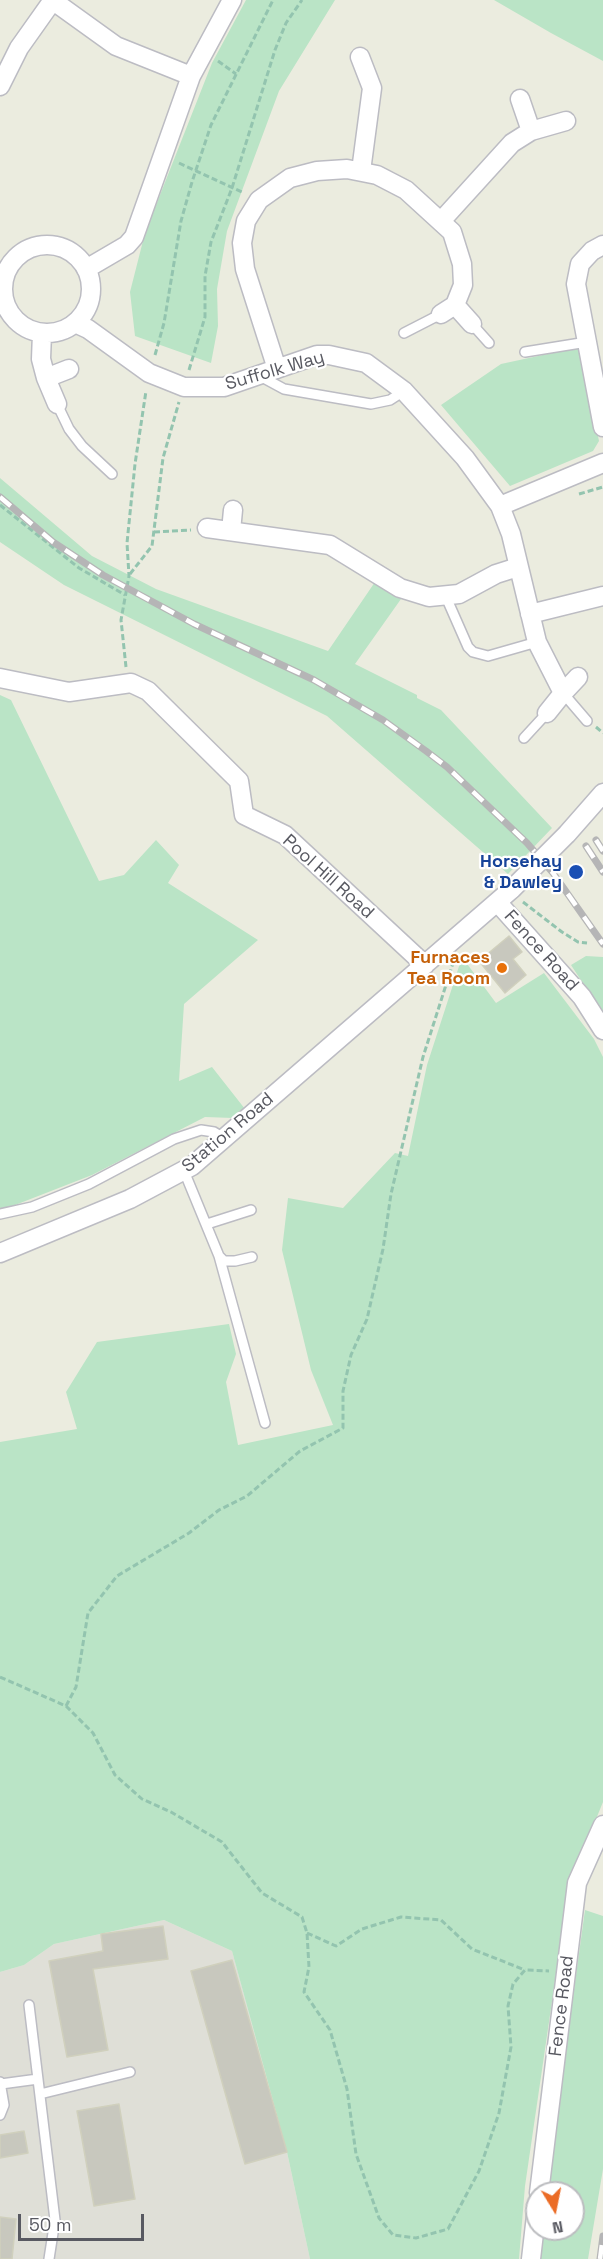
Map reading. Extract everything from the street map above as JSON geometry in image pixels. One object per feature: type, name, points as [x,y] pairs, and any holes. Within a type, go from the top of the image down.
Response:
[{"type":"street","points":[[0,86],[19,48],[52,0],[116,46],[191,76]]},
{"type":"street","points":[[86,269],[127,245],[134,237],[191,76],[232,0]]},
{"type":"street","points":[[360,57],[372,88],[361,171]]},
{"type":"street","points":[[520,99],[531,131]]},
{"type":"street","points":[[442,220],[512,143],[531,131],[566,121]]},
{"type":"street","points":[[277,369],[243,261],[243,232],[259,200],[279,184],[303,174],[332,169],[361,171],[392,182],[442,220],[452,232],[458,246],[463,285],[448,309],[472,324]]},
{"type":"street","points":[[50,245],[68,251],[86,269],[91,285],[89,302],[75,323],[62,330],[42,333],[25,327],[12,314],[4,297],[3,276],[22,253],[50,245]]},
{"type":"street","points":[[603,245],[585,257],[576,277],[593,353],[603,427]]},
{"type":"street","name":"Suffolk Way","points":[[75,323],[88,329],[149,373],[184,387],[224,387],[317,356],[341,356],[366,363],[404,391],[465,458],[500,506],[511,534],[537,642],[563,693]]},
{"type":"street","points":[[42,333],[41,359],[57,404]]},
{"type":"street","points":[[46,378],[69,369]]},
{"type":"street","points":[[500,506],[603,462]]},
{"type":"street","points":[[231,531],[233,510]]},
{"type":"street","points":[[207,528],[330,545],[409,592],[429,597],[446,597],[470,590],[496,574],[519,567]]},
{"type":"street","points":[[530,614],[603,596]]},
{"type":"street","points":[[547,713],[578,677]]},
{"type":"street","points":[[0,678],[69,693],[131,683]]},
{"type":"street","name":"Pool Hill Road","points":[[131,683],[147,691],[238,781],[244,815],[285,835],[425,965]]},
{"type":"street","name":"Station Road","points":[[0,1253],[130,1199],[184,1171],[498,903],[567,834],[603,793]]},
{"type":"street","name":"Fence Road","points":[[498,903],[582,997],[603,1030]]},
{"type":"street","name":"Fence Road","points":[[540,2181],[577,1883],[603,1825]]},
{"type":"street","points":[[531,2259],[533,2241]]},
{"type":"lane","points":[[404,333],[448,309]]},
{"type":"lane","points":[[472,324],[489,344]]},
{"type":"lane","points":[[525,352],[593,353]]},
{"type":"lane","points":[[260,376],[284,389],[371,404],[390,400],[404,391]]},
{"type":"lane","points":[[57,404],[69,429],[82,446],[112,474]]},
{"type":"lane","points":[[446,597],[468,647],[473,652],[488,656],[537,642]]},
{"type":"lane","points":[[563,693],[587,721]]},
{"type":"lane","points":[[524,738],[547,713]]},
{"type":"lane","points":[[0,1214],[32,1207],[89,1184],[174,1139],[201,1130],[224,1138]]},
{"type":"lane","points":[[184,1171],[219,1256],[265,1423]]},
{"type":"lane","points":[[207,1224],[251,1210]]},
{"type":"lane","points":[[219,1256],[224,1261],[252,1257]]},
{"type":"lane","points":[[29,2005],[55,2220],[49,2259]]},
{"type":"lane","points":[[40,2094],[130,2072]]},
{"type":"lane","points":[[0,2115],[4,2105],[1,2083],[38,2079]]},
{"type":"path","points":[[131,683],[124,660],[121,620],[129,576],[127,543],[135,464],[149,373],[164,323],[181,221],[211,124],[273,0]]},
{"type":"path","points":[[129,576],[152,546],[163,458],[205,317],[205,276],[211,242],[232,188],[272,59],[286,23],[302,0]]},
{"type":"path","points":[[205,51],[236,74]]},
{"type":"path","points":[[164,156],[259,200]]},
{"type":"path","points":[[0,506],[79,568],[125,595]]},
{"type":"path","points":[[154,532],[207,528]]},
{"type":"path","points":[[512,889],[522,902],[562,933],[578,942],[587,943]]},
{"type":"path","points":[[66,1706],[76,1687],[88,1613],[117,1576],[189,1533],[219,1510],[247,1496],[300,1451],[343,1428],[344,1391],[351,1355],[367,1319],[383,1250],[391,1194],[423,1058],[461,934]]},
{"type":"path","points":[[0,1677],[66,1706],[93,1733],[115,1775],[142,1799],[171,1812],[222,1842],[262,1893],[302,1917],[307,1933],[309,1967],[304,1992],[330,2030],[347,2089],[356,2154],[379,2218],[393,2235],[416,2238],[448,2229],[479,2172],[499,2113],[512,2047],[508,2006],[513,1984],[525,1970]]},
{"type":"path","points":[[307,1933],[336,1946],[362,1929],[401,1917],[441,1920],[472,1949],[525,1970],[566,1975]]},
{"type":"shaded area","points":[[164,1920],[232,1951],[287,2152],[310,2259],[0,2259],[0,1972],[24,1965],[54,1944]]},
{"type":"green space","points":[[246,0],[335,0],[279,91],[227,231],[217,289],[218,326],[211,363],[135,336],[130,292],[145,233],[212,63]]},
{"type":"green space","points":[[494,0],[603,0],[603,61],[551,33]]},
{"type":"green space","points":[[580,347],[599,441],[593,451],[510,486],[441,405],[501,364]]},
{"type":"green space","points":[[0,478],[92,556],[156,589],[328,651],[375,582],[401,599],[355,664],[417,695],[417,698],[441,710],[552,828],[508,874],[327,716],[64,585],[0,542]]},
{"type":"green space","points":[[0,695],[11,700],[99,881],[124,875],[156,840],[179,865],[168,883],[258,940],[184,1004],[179,1081],[212,1067],[245,1109],[233,1118],[205,1117],[92,1175],[10,1207],[0,1208]]},
{"type":"green space","points":[[586,956],[603,957],[603,1014],[571,965]]},
{"type":"green space","points":[[462,957],[496,1003],[544,973],[594,1039],[603,1057],[603,1802],[569,1885],[525,2181],[519,2259],[310,2259],[287,2152],[232,1951],[164,1920],[54,1944],[24,1965],[0,1972],[0,1442],[77,1429],[66,1392],[97,1342],[229,1324],[236,1354],[226,1382],[238,1445],[333,1425],[311,1370],[282,1250],[288,1198],[343,1208],[395,1153],[408,1156],[427,1065]]},
{"type":"green space","points":[[585,1910],[603,1916],[603,2169],[588,2259],[539,2259],[541,2241],[585,2241],[585,2181],[548,2181]]},
{"type":"building","name":"Furnaces Tea Room","points":[[509,936],[522,952],[513,959],[526,975],[505,993],[479,961]]},
{"type":"building","points":[[163,1926],[168,1959],[93,1969],[108,2050],[67,2057],[49,1961],[103,1951],[101,1934]]},
{"type":"building","points":[[232,1960],[287,2152],[245,2164],[191,1971]]},
{"type":"building","points":[[119,2104],[135,2199],[94,2206],[77,2111]]},
{"type":"building","points":[[24,2131],[28,2153],[0,2158],[0,2135]]},
{"type":"building","points":[[0,2217],[16,2219],[12,2259],[0,2259]]},
{"type":"railway","points":[[0,497],[53,542],[103,575],[194,624],[314,680],[383,720],[426,751],[447,767],[527,843],[553,873],[603,944]]},
{"type":"railway","points":[[596,840],[603,851]]},
{"type":"railway","points":[[586,846],[603,872]]},
{"type":"railway","points":[[600,2259],[603,2236]]},
{"type":"place","name":"Horsehay & Dawley","points":[[576,872]]},
{"type":"place","name":"Furnaces Tea Room","points":[[502,968]]}]
